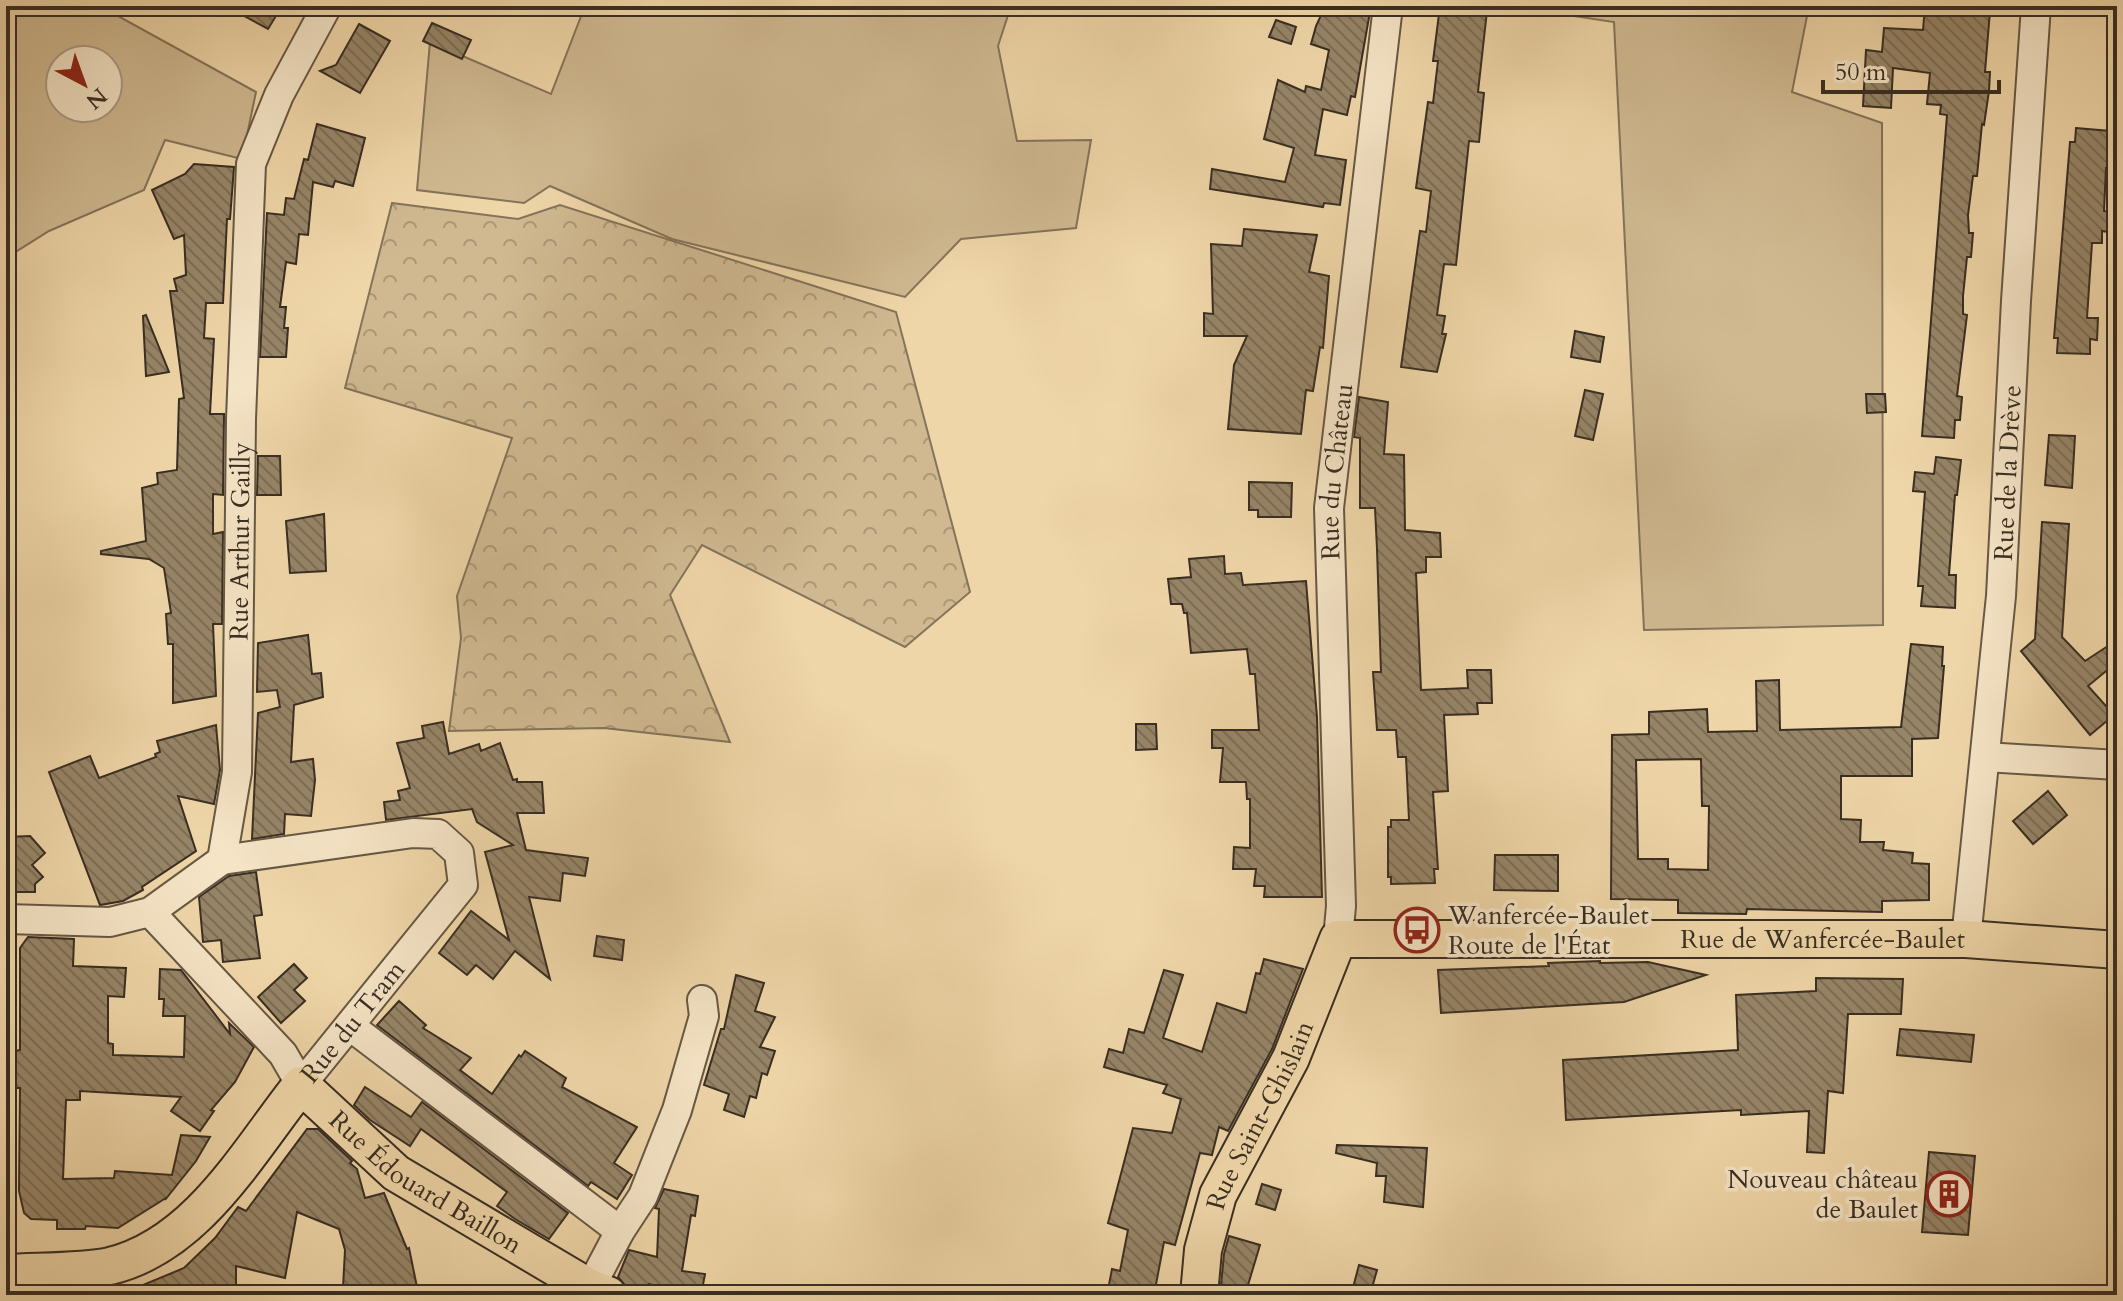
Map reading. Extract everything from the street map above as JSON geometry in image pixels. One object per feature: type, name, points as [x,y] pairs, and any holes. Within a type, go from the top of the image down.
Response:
[{"type":"main road","name":"Rue de Wanfercée-Baulet","points":[[1338,939],[1966,939],[2117,950]]},
{"type":"main road","name":"Rue Saint-Ghislain","points":[[1199,1295],[1203,1250],[1218,1195],[1291,1058],[1338,939]]},
{"type":"main road","name":"Rue du Tram","points":[[6,1273],[109,1266],[138,1255],[168,1238],[199,1212],[228,1180],[301,1085]]},
{"type":"main road","name":"Rue Édouard Baillon","points":[[301,1085],[396,1173],[599,1291]]},
{"type":"street","name":"Rue Arthur Gailly","points":[[222,860],[237,772],[241,419],[251,164],[279,95],[327,6]]},
{"type":"street","name":"Rue du Château","points":[[1338,939],[1341,906],[1329,508],[1388,6]]},
{"type":"street","name":"Rue de la Drève","points":[[1966,939],[2001,596],[2016,301],[2036,6]]},
{"type":"street","points":[[1985,757],[2117,765]]},
{"type":"street","name":"Rue du Tram","points":[[222,860],[413,833],[438,834],[459,853],[463,885],[301,1085]]},
{"type":"street","points":[[6,919],[110,922],[150,912],[222,860]]},
{"type":"street","name":"Rue Édouard Baillon","points":[[150,912],[283,1054],[301,1085]]},
{"type":"street","name":"Rue Édouard Baillon","points":[[599,1291],[620,1231],[643,1196],[677,1110],[704,1016],[702,1000]]},
{"type":"street","points":[[350,1026],[620,1231]]},
{"type":"green space","points":[[6,6],[100,6],[256,92],[242,159],[165,140],[144,190],[49,231],[6,258]]},
{"type":"green space","points":[[585,6],[1011,6],[998,46],[1017,141],[1091,140],[1076,228],[961,239],[905,297],[672,239],[550,186],[524,203],[417,190],[430,42],[551,94]]},
{"type":"green space","points":[[1508,6],[1809,6],[1792,92],[1882,123],[1883,625],[1644,630],[1614,22]]},
{"type":"green space","points":[[392,203],[518,219],[560,205],[896,312],[970,592],[905,647],[702,545],[670,595],[730,742],[604,728],[449,731],[461,638],[457,596],[512,438],[345,388]]},
{"type":"building","points":[[226,6],[282,6],[268,29]]},
{"type":"building","points":[[1345,6],[1371,6],[1355,97],[1351,96],[1347,115],[1323,109],[1315,155],[1346,160],[1340,205],[1324,203],[1323,207],[1210,189],[1212,169],[1285,182],[1294,148],[1264,139],[1278,80],[1305,92],[1306,86],[1321,90],[1329,50],[1311,44],[1316,26],[1324,9],[1344,14]]},
{"type":"building","points":[[1440,6],[1487,11],[1478,92],[1484,93],[1479,142],[1469,141],[1456,265],[1444,264],[1437,315],[1445,316],[1442,334],[1446,334],[1437,372],[1401,367],[1420,231],[1426,232],[1431,191],[1416,188],[1428,102],[1433,103],[1438,61],[1433,61]]},
{"type":"building","points":[[1925,6],[1990,11],[1985,72],[1990,72],[1989,91],[1968,215],[1969,233],[1973,233],[1963,296],[1963,314],[1967,315],[1957,396],[1962,397],[1960,420],[1955,420],[1954,438],[1922,436],[1947,115],[1940,114],[1941,105],[1927,104],[1930,73],[1893,68],[1891,108],[1863,106],[1866,50],[1882,52],[1884,28],[1923,30]]},
{"type":"building","points":[[1276,20],[1296,27],[1291,44],[1269,37]]},
{"type":"building","points":[[432,23],[471,40],[462,59],[423,41]]},
{"type":"building","points":[[359,24],[390,41],[360,93],[320,71],[336,65]]},
{"type":"building","points":[[317,124],[365,138],[353,186],[335,181],[333,187],[313,182],[308,235],[299,234],[296,264],[286,262],[280,307],[286,307],[286,357],[260,357],[267,213],[284,215],[286,198],[294,199]]},
{"type":"building","points":[[2076,128],[2110,131],[2108,147],[2113,147],[2112,168],[2106,168],[2104,211],[2109,212],[2108,232],[2102,231],[2102,243],[2092,243],[2087,318],[2098,318],[2097,340],[2090,339],[2090,354],[2057,353],[2058,338],[2054,338],[2070,142],[2075,142]]},
{"type":"building","points":[[194,164],[234,167],[230,219],[227,219],[223,303],[206,303],[204,338],[214,339],[210,414],[224,414],[223,495],[213,494],[213,534],[223,532],[222,624],[213,624],[216,696],[173,703],[173,644],[168,644],[166,614],[171,613],[164,568],[149,559],[101,554],[101,551],[146,541],[142,488],[158,484],[157,473],[177,470],[179,399],[184,398],[170,291],[177,291],[174,279],[186,275],[184,235],[174,239],[152,190],[185,174]]},
{"type":"building","points":[[1244,229],[1317,235],[1309,272],[1329,276],[1323,348],[1320,347],[1313,391],[1306,390],[1301,434],[1228,429],[1234,365],[1247,336],[1204,336],[1204,313],[1213,314],[1211,244],[1242,246]]},
{"type":"building","points":[[146,315],[169,372],[146,376],[143,316]]},
{"type":"building","points":[[1575,331],[1604,337],[1600,362],[1571,357]]},
{"type":"building","points":[[1585,390],[1603,394],[1593,440],[1575,436]]},
{"type":"building","points":[[1866,394],[1885,394],[1886,412],[1867,413]]},
{"type":"building","points":[[1359,397],[1388,402],[1384,454],[1404,455],[1405,530],[1440,533],[1441,557],[1426,557],[1426,572],[1416,573],[1421,690],[1468,688],[1467,670],[1491,670],[1492,703],[1477,703],[1478,714],[1444,715],[1448,791],[1433,792],[1438,869],[1434,869],[1435,883],[1391,884],[1391,877],[1388,877],[1388,827],[1391,827],[1391,820],[1409,820],[1406,757],[1398,757],[1396,730],[1377,730],[1373,672],[1381,672],[1375,508],[1360,508],[1360,438],[1354,437]]},
{"type":"building","points":[[2049,435],[2075,436],[2072,488],[2045,485]]},
{"type":"building","points":[[258,456],[280,456],[281,495],[257,495]]},
{"type":"building","points":[[1936,457],[1961,460],[1949,575],[1956,575],[1955,608],[1921,606],[1923,586],[1918,586],[1925,492],[1913,491],[1915,472],[1934,474]]},
{"type":"building","points":[[1249,482],[1292,483],[1291,517],[1258,517],[1258,510],[1249,510]]},
{"type":"building","points":[[324,514],[326,571],[290,573],[286,521]]},
{"type":"building","points":[[2042,522],[2069,524],[2062,637],[2085,661],[2117,640],[2117,662],[2088,686],[2114,715],[2090,735],[2021,651],[2035,639]]},
{"type":"building","points":[[1224,556],[1225,574],[1241,573],[1243,585],[1306,581],[1317,717],[1322,897],[1264,897],[1265,886],[1254,886],[1256,869],[1233,869],[1234,847],[1250,848],[1250,799],[1247,799],[1246,782],[1220,782],[1223,748],[1212,748],[1212,730],[1259,730],[1255,674],[1250,674],[1247,649],[1191,653],[1187,613],[1184,613],[1182,604],[1171,604],[1168,579],[1191,577],[1189,559]]},
{"type":"building","points":[[308,635],[312,674],[321,673],[323,697],[294,705],[291,762],[313,759],[315,780],[311,816],[285,814],[284,834],[252,839],[258,713],[280,707],[277,690],[257,692],[258,643]]},
{"type":"building","points":[[1911,644],[1943,647],[1938,738],[1912,739],[1912,776],[1841,776],[1841,819],[1861,820],[1860,842],[1884,842],[1883,850],[1913,853],[1912,863],[1929,864],[1929,900],[1882,901],[1882,912],[1747,909],[1746,914],[1678,913],[1678,900],[1611,899],[1612,735],[1649,734],[1649,712],[1707,709],[1708,732],[1757,731],[1756,681],[1779,680],[1780,730],[1901,727]],"holes":[[[1701,759],[1702,806],[1709,806],[1708,870],[1668,869],[1668,859],[1638,859],[1636,760]]]},
{"type":"building","points":[[443,722],[449,754],[479,744],[481,751],[500,743],[513,780],[542,782],[544,813],[517,813],[526,850],[588,858],[585,876],[563,873],[560,901],[529,897],[550,979],[515,951],[493,979],[476,965],[467,975],[439,953],[471,911],[509,940],[485,852],[513,845],[477,822],[472,809],[386,820],[384,802],[400,800],[398,791],[410,788],[397,743],[424,738],[422,726]]},
{"type":"building","points":[[1136,724],[1156,724],[1157,749],[1136,750]]},
{"type":"building","points":[[216,725],[220,770],[214,804],[178,796],[196,851],[142,887],[143,890],[123,901],[100,905],[49,772],[90,756],[99,778],[156,757],[155,754],[160,752],[157,741]]},
{"type":"building","points":[[2048,791],[2067,815],[2033,844],[2013,821]]},
{"type":"building","points":[[30,836],[45,853],[32,865],[43,877],[35,884],[35,892],[6,892],[6,837]]},
{"type":"building","points":[[1495,855],[1558,855],[1558,891],[1494,890]]},
{"type":"building","points":[[256,872],[262,915],[254,916],[260,958],[223,962],[221,940],[203,942],[199,897],[229,876]]},
{"type":"building","points":[[597,936],[624,940],[622,960],[594,956]]},
{"type":"building","points":[[28,937],[74,939],[73,966],[126,968],[124,997],[108,996],[108,1043],[113,1044],[113,1055],[184,1057],[185,1016],[163,1016],[164,999],[159,999],[160,969],[181,970],[230,1034],[229,1023],[254,1047],[235,1082],[211,1110],[214,1111],[200,1131],[171,1111],[181,1097],[80,1091],[80,1100],[66,1100],[63,1179],[114,1178],[115,1171],[172,1175],[181,1135],[210,1137],[196,1161],[165,1200],[118,1228],[86,1226],[85,1229],[57,1229],[57,1220],[31,1219],[24,1213],[19,1191],[20,1088],[14,1088],[15,1051],[20,1050],[20,948]]},
{"type":"building","points":[[1264,959],[1303,969],[1272,1049],[1228,1131],[1219,1127],[1212,1155],[1200,1153],[1175,1245],[1164,1242],[1154,1295],[1107,1295],[1112,1269],[1120,1271],[1128,1230],[1108,1223],[1133,1128],[1172,1133],[1181,1099],[1163,1093],[1167,1085],[1104,1067],[1109,1049],[1123,1053],[1129,1029],[1144,1033],[1164,970],[1183,975],[1163,1038],[1202,1052],[1217,1003],[1246,1013],[1256,973],[1260,974]]},
{"type":"building","points":[[1600,961],[1648,962],[1706,975],[1624,1002],[1441,1013],[1438,970]]},
{"type":"building","points":[[294,964],[307,978],[294,990],[305,1001],[281,1023],[258,997]]},
{"type":"building","points":[[736,975],[764,983],[755,1011],[775,1017],[760,1047],[775,1051],[767,1075],[762,1073],[756,1098],[750,1096],[744,1117],[724,1110],[729,1094],[704,1085],[721,1029],[724,1029]]},
{"type":"building","points":[[1816,978],[1903,979],[1901,1014],[1848,1014],[1843,1093],[1828,1091],[1824,1153],[1807,1152],[1809,1111],[1741,1115],[1741,1110],[1566,1120],[1563,1060],[1738,1050],[1736,995],[1816,991]]},
{"type":"building","points":[[399,1001],[426,1025],[423,1028],[471,1058],[460,1070],[492,1094],[525,1051],[566,1078],[562,1087],[637,1127],[614,1163],[632,1175],[617,1199],[591,1182],[588,1186],[377,1025]]},
{"type":"building","points":[[1900,1029],[1974,1035],[1971,1062],[1897,1055]]},
{"type":"building","points":[[365,1087],[411,1117],[422,1102],[568,1213],[549,1239],[515,1219],[497,1206],[507,1192],[421,1129],[410,1146],[370,1120],[354,1105]]},
{"type":"building","points":[[307,1129],[318,1129],[352,1161],[350,1163],[357,1169],[365,1198],[384,1193],[409,1248],[417,1287],[384,1294],[382,1287],[343,1288],[345,1250],[339,1229],[297,1212],[285,1278],[236,1266],[236,1295],[119,1295],[184,1268],[215,1238],[238,1207],[246,1211]]},
{"type":"building","points":[[1337,1145],[1427,1148],[1423,1207],[1384,1202],[1386,1176],[1376,1176],[1377,1163],[1336,1153]]},
{"type":"building","name":"Nouveau château de Baulet","points":[[1929,1152],[1975,1156],[1968,1235],[1922,1232]]},
{"type":"building","points":[[1262,1184],[1281,1190],[1275,1210],[1256,1204]]},
{"type":"building","points":[[664,1189],[698,1196],[695,1216],[691,1215],[682,1271],[705,1274],[701,1295],[682,1295],[649,1284],[646,1293],[627,1288],[618,1277],[629,1250],[657,1257],[659,1209],[655,1208]]},
{"type":"building","points":[[1229,1236],[1260,1245],[1245,1295],[1220,1295]]},
{"type":"building","points":[[1359,1265],[1377,1270],[1370,1295],[1351,1295]]},
{"type":"place","name":"Wanfercée-Baulet Route de l'État","points":[[1417,930]]},
{"type":"place","name":"Nouveau château de Baulet","points":[[1949,1194]]}]
